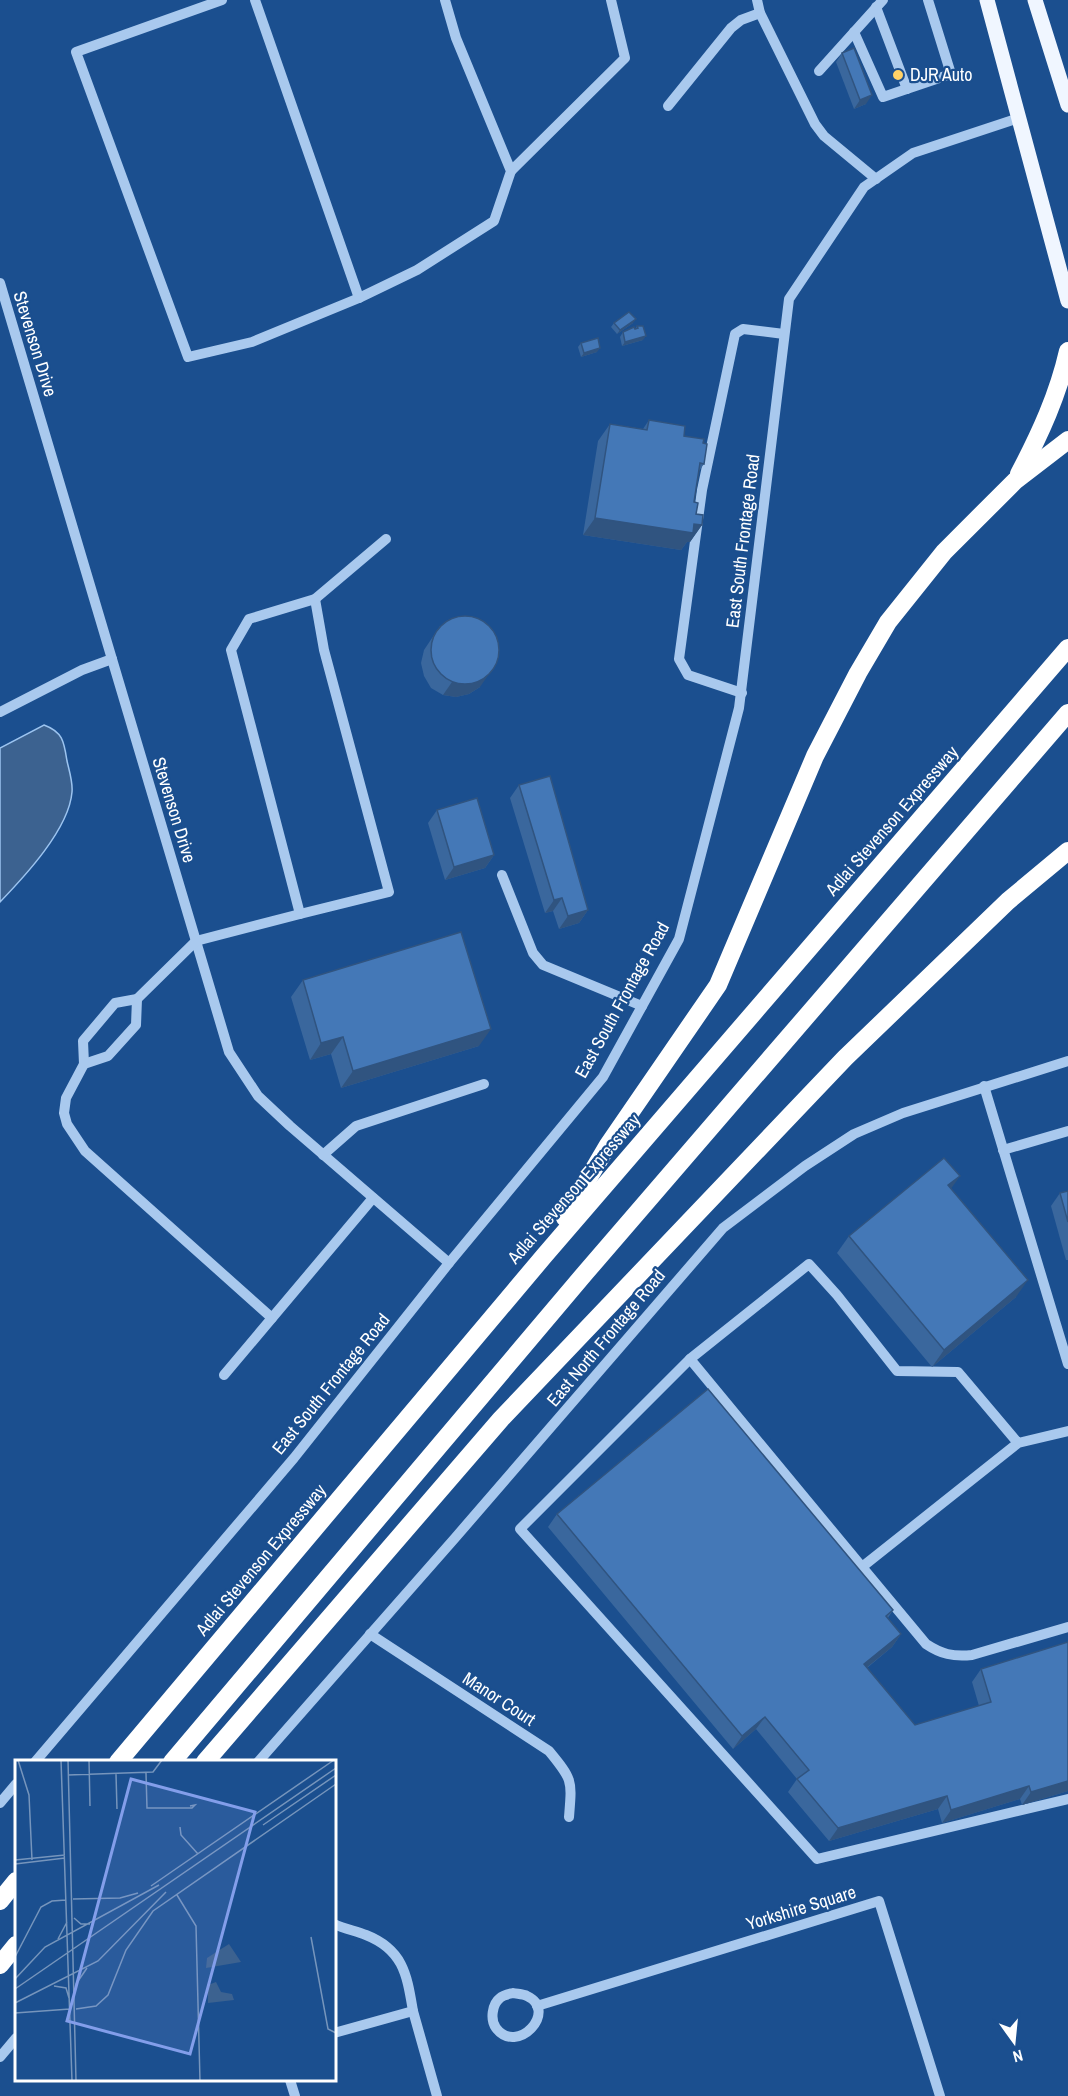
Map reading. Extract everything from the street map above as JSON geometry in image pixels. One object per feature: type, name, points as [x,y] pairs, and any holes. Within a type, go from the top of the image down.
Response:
[{"type":"highway","points":[[1015,481],[1046,421],[1062,377],[1068,351]]},
{"type":"highway","points":[[544,1256],[608,1145],[718,985],[815,756],[858,673],[888,622],[944,552],[1015,481],[1068,440]]},
{"type":"highway","name":"Adlai Stevenson Expressway","points":[[119,1760],[544,1256],[1068,648]]},
{"type":"highway","points":[[173,1760],[586,1272],[1068,713]]},
{"type":"highway","points":[[206,1760],[501,1419],[845,1058],[1008,901],[1068,851]]},
{"type":"highway","points":[[0,1901],[15,1882]]},
{"type":"highway","points":[[0,1965],[15,1946]]},
{"type":"highway","points":[[0,1970],[15,1955]]},
{"type":"main road","points":[[987,0],[1068,301]]},
{"type":"main road","points":[[1035,0],[1068,105]]},
{"type":"street","points":[[222,0],[76,52],[188,357],[252,342],[359,298],[417,270],[494,221],[511,171],[625,58],[611,0]]},
{"type":"street","points":[[255,0],[359,298]]},
{"type":"street","points":[[445,0],[456,38],[511,171]]},
{"type":"street","points":[[757,0],[760,13],[815,124],[824,136],[876,179]]},
{"type":"street","points":[[854,32],[883,97],[951,74],[928,0]]},
{"type":"street","points":[[819,71],[880,4],[907,89]]},
{"type":"street","points":[[668,106],[731,28],[741,20],[760,13]]},
{"type":"street","name":"East South Frontage Road","points":[[36,1760],[294,1458],[449,1263],[603,1077],[679,939],[742,693],[789,299],[864,187],[913,153],[1019,118]]},
{"type":"street","name":"Stevenson Drive","points":[[0,283],[229,1053],[258,1096],[449,1263]]},
{"type":"street","points":[[742,693],[688,675],[680,658],[682,638],[702,490],[735,334],[743,329],[784,334]]},
{"type":"street","points":[[300,914],[231,650],[249,619],[315,599],[386,539]]},
{"type":"street","points":[[272,1318],[85,1151],[72,1133],[64,1113],[66,1098],[84,1064],[83,1041],[116,1003],[136,999],[196,941],[389,892],[324,650],[315,599]]},
{"type":"street","points":[[0,712],[82,670],[112,659]]},
{"type":"street","points":[[502,875],[533,953],[543,965],[642,1006]]},
{"type":"street","points":[[84,1064],[108,1056],[136,1025],[136,999]]},
{"type":"street","name":"East North Frontage Road","points":[[259,1760],[455,1538],[723,1228],[805,1166],[854,1134],[903,1113],[1068,1061]]},
{"type":"street","points":[[323,1155],[356,1126],[484,1084]]},
{"type":"street","points":[[984,1086],[1068,1364]]},
{"type":"street","points":[[1003,1150],[1068,1131]]},
{"type":"street","points":[[224,1376],[373,1198]]},
{"type":"street","points":[[1018,1443],[958,1372],[897,1371],[837,1295],[809,1264],[690,1359],[520,1529],[817,1859],[1068,1799]]},
{"type":"street","points":[[690,1359],[926,1644],[939,1653],[956,1657],[972,1655],[1068,1627]]},
{"type":"street","points":[[862,1567],[1018,1443],[1068,1431]]},
{"type":"street","name":"Manor Court","points":[[370,1634],[549,1750],[572,1783],[569,1817]]},
{"type":"street","points":[[0,1803],[15,1785]]},
{"type":"street","name":"Yorkshire Square","points":[[537,2006],[879,1901],[940,2096]]},
{"type":"street","points":[[336,1925],[368,1935],[388,1947],[402,1962],[437,2096]]},
{"type":"street","points":[[513,1993],[528,1996],[537,2006],[538,2015],[535,2024],[528,2032],[517,2037],[501,2034],[493,2025],[493,2008],[500,1997],[513,1993]]},
{"type":"street","points":[[336,2032],[413,2011]]},
{"type":"street","points":[[0,2057],[15,2039]]},
{"type":"street","points":[[291,2081],[295,2096]]},
{"type":"water","points":[[44,725],[62,738],[72,784],[69,806],[63,821],[44,851],[0,902],[0,748]]},
{"type":"building","points":[[854,48],[872,95],[860,100],[842,53]]},
{"type":"building","points":[[629,312],[636,319],[620,330],[614,323]]},
{"type":"building","points":[[637,326],[643,326],[646,336],[625,342],[623,332],[634,327],[638,328]]},
{"type":"building","points":[[598,338],[600,348],[584,353],[581,343]]},
{"type":"building","points":[[649,420],[685,426],[684,436],[704,439],[703,443],[707,444],[704,464],[700,463],[694,502],[698,503],[696,514],[703,515],[702,525],[694,524],[693,533],[595,518],[610,424],[647,430]]},
{"type":"building","points":[[465,616],[478,619],[489,626],[496,637],[499,650],[496,663],[489,674],[478,681],[465,684],[452,681],[441,674],[434,663],[431,650],[434,637],[441,626],[452,619]]},
{"type":"building","points":[[550,776],[588,910],[568,916],[562,898],[554,900],[519,785]]},
{"type":"building","points":[[477,798],[494,855],[454,867],[437,810]]},
{"type":"building","points":[[461,932],[491,1029],[353,1071],[343,1037],[321,1043],[303,980]]},
{"type":"building","points":[[944,1158],[960,1176],[948,1185],[1028,1280],[944,1350],[849,1236]]},
{"type":"building","points":[[1068,1191],[1068,1222],[1060,1193]]},
{"type":"building","points":[[708,1389],[893,1610],[886,1616],[901,1634],[864,1664],[915,1725],[991,1702],[981,1669],[1068,1642],[1068,1781],[1031,1792],[1029,1786],[951,1810],[947,1796],[838,1828],[797,1779],[809,1770],[765,1717],[742,1736],[557,1514]]},
{"type":"place","name":"DJR Auto","points":[[898,75]]}]
